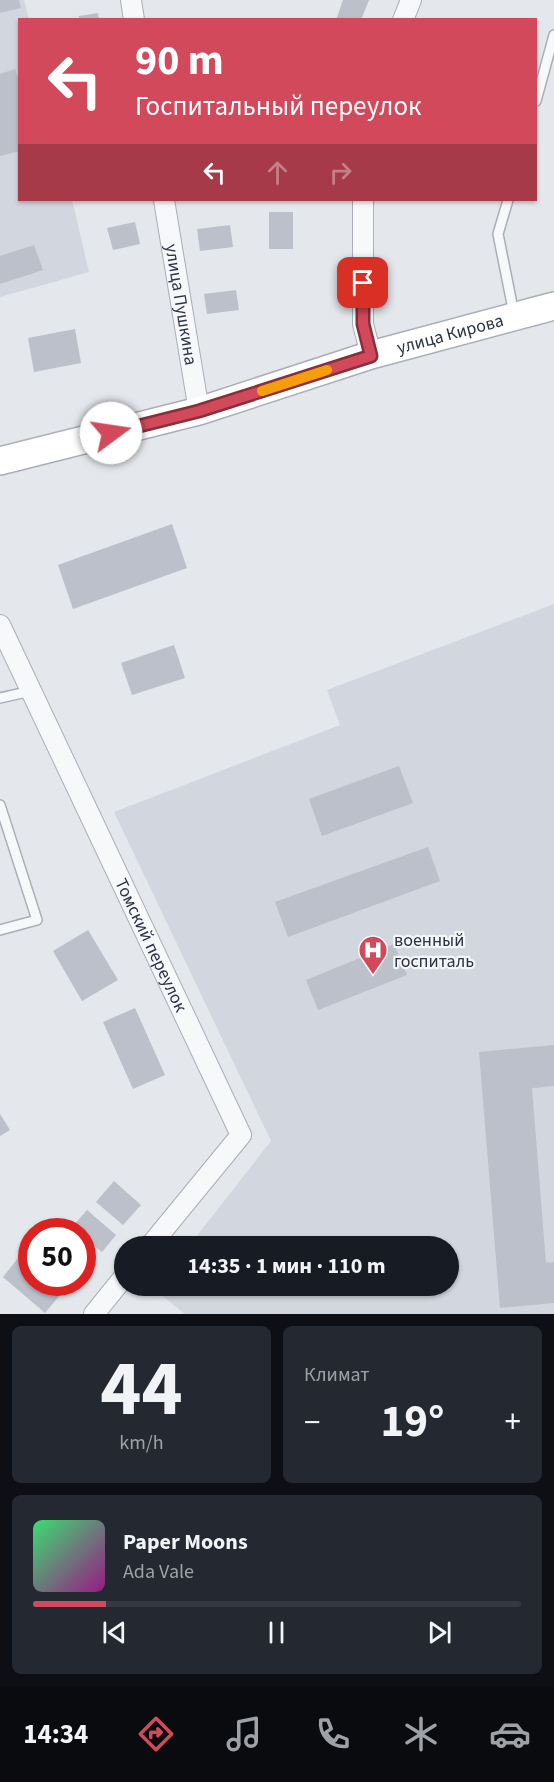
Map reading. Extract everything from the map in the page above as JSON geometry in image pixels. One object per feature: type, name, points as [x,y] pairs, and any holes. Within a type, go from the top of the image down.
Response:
[{"type":"main road","name":"улица Кирова","points":[[0,461],[199,411],[371,356],[554,306]]},
{"type":"street","points":[[131,0],[134,18]]},
{"type":"street","points":[[404,18],[411,0]]},
{"type":"street","name":"улица Пушкина","points":[[164,201],[199,411]]},
{"type":"street","points":[[363,201],[363,324],[371,356]]},
{"type":"street","name":"Томский переулок","points":[[0,625],[241,1135],[158,1236]]},
{"type":"street","points":[[94,1314],[114,1289]]},
{"type":"lane","points":[[537,97],[554,35]]},
{"type":"lane","points":[[508,201],[498,234],[515,317]]},
{"type":"lane","points":[[0,698],[31,691]]},
{"type":"lane","points":[[0,805],[37,920],[0,930]]},
{"type":"shaded area","points":[[0,0],[24,0],[29,18],[18,18],[18,201],[72,201],[89,272],[0,297]]},
{"type":"shaded area","name":"военный госпиталь","points":[[554,604],[554,1314],[185,1314],[162,1296],[459,1296],[459,1236],[197,1236],[271,1141],[114,812],[340,725],[327,690]]},
{"type":"building","points":[[0,0],[19,0],[21,8],[0,13]]},
{"type":"building","points":[[343,0],[369,0],[362,18],[337,18]]},
{"type":"building","points":[[98,13],[99,18],[79,18],[79,16]]},
{"type":"building","points":[[15,69],[18,78],[18,152],[0,156],[0,74]]},
{"type":"building","points":[[269,212],[293,212],[293,249],[269,249]]},
{"type":"building","points":[[135,222],[140,244],[113,250],[107,228]]},
{"type":"building","points":[[230,225],[233,247],[200,251],[197,229]]},
{"type":"building","points":[[34,245],[43,270],[0,284],[0,256]]},
{"type":"building","points":[[236,290],[239,310],[207,314],[204,294]]},
{"type":"building","points":[[75,329],[81,363],[34,372],[28,338]]},
{"type":"building","points":[[172,524],[187,568],[73,609],[58,565]]},
{"type":"building","points":[[174,645],[185,678],[132,695],[121,663]]},
{"type":"building","points":[[399,766],[413,803],[322,836],[309,799]]},
{"type":"building","points":[[428,847],[440,881],[288,937],[275,902]]},
{"type":"building","points":[[88,930],[118,980],[82,1001],[53,951]]},
{"type":"building","points":[[394,944],[407,975],[318,1010],[306,980]]},
{"type":"building","points":[[135,1008],[165,1075],[133,1089],[103,1022]]},
{"type":"building","points":[[554,1045],[554,1086],[532,1088],[546,1263],[554,1262],[554,1303],[500,1308],[479,1052]]},
{"type":"building","points":[[0,1114],[10,1130],[0,1136]]},
{"type":"building","points":[[114,1181],[141,1205],[123,1225],[96,1202]]},
{"type":"building","points":[[87,1210],[116,1235],[102,1252],[96,1247],[96,1218],[80,1218]]},
{"type":"building","points":[[18,1258],[18,1290],[3,1277]]},
{"type":"building","points":[[25,1296],[59,1296],[45,1313]]},
{"type":"slow traffic","points":[[262,391],[327,370]]},
{"type":"place","name":"военный госпиталь","points":[[373,976]]},
{"type":"route","points":[[111,433],[199,411],[371,356],[363,324],[363,283]]}]
